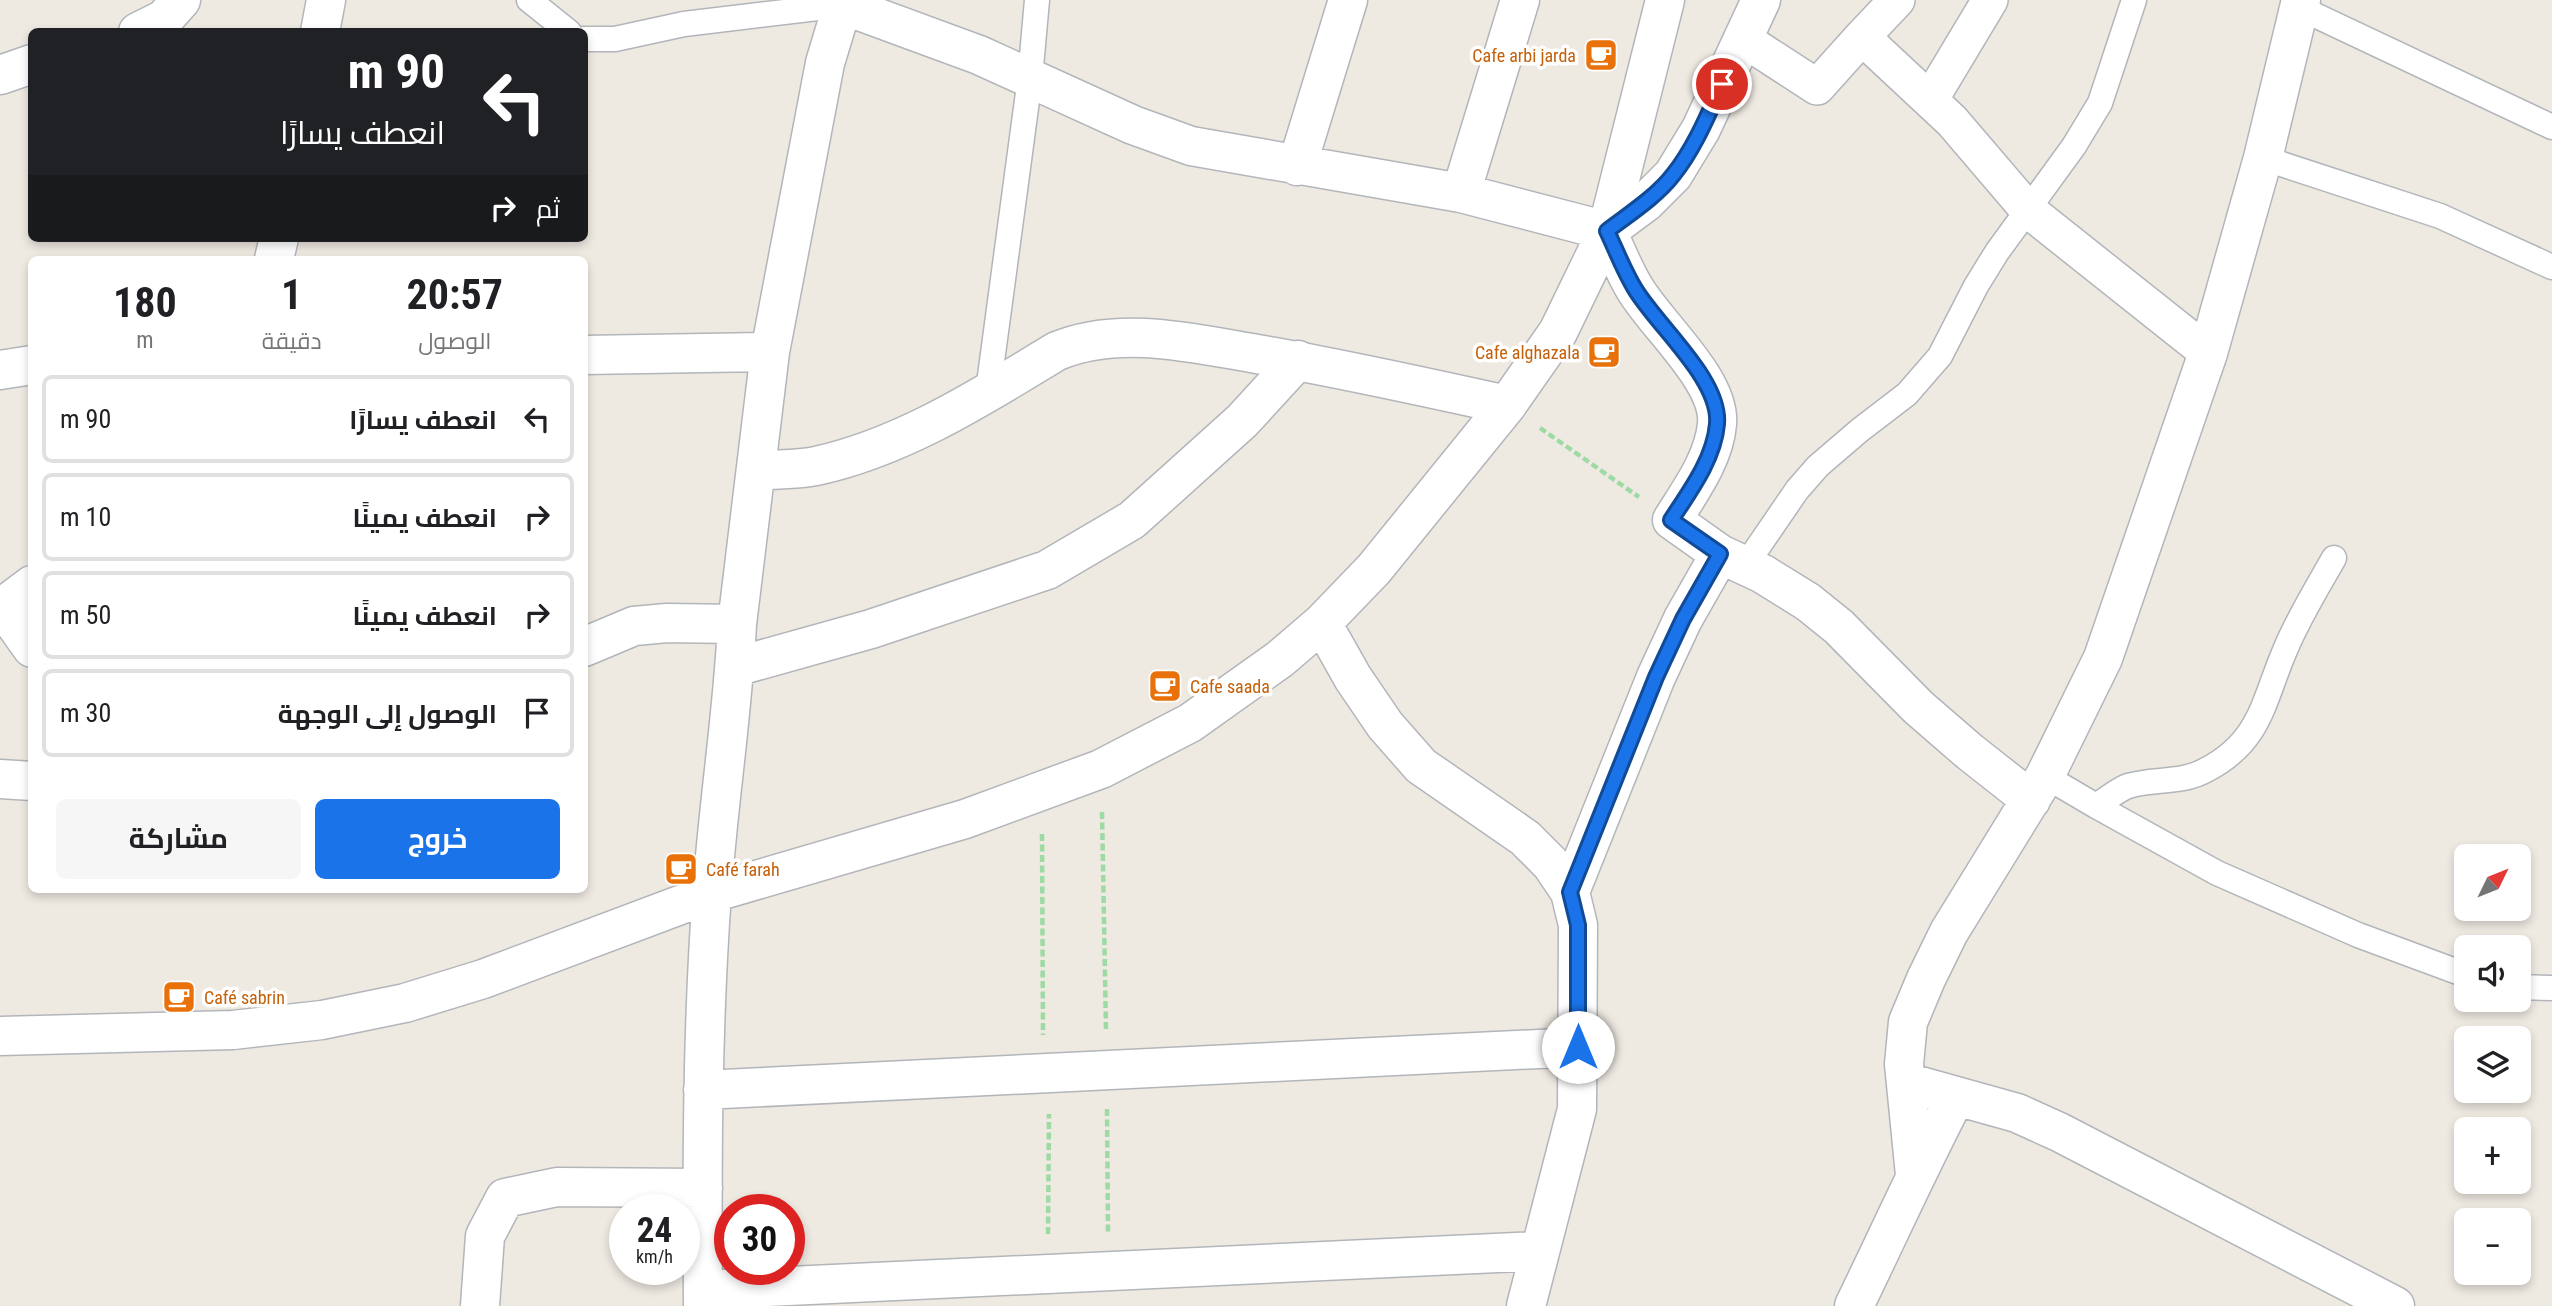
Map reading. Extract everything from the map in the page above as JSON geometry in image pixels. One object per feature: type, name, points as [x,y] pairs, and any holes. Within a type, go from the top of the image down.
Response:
[{"type":"street","points":[[146,28],[164,19],[181,0]]},
{"type":"street","points":[[321,28],[326,0]]},
{"type":"street","points":[[1297,166],[1348,0]]},
{"type":"street","points":[[1461,193],[1520,0]]},
{"type":"street","points":[[0,1036],[233,1030],[322,1020],[382,1008],[483,979],[712,892],[965,819],[1101,769],[1191,723],[1240,690],[1322,623],[1374,569],[1507,405],[1558,332],[1607,231],[1664,0]]},
{"type":"street","points":[[1607,231],[1646,202],[1673,175],[1701,129],[1761,0]]},
{"type":"street","points":[[1743,39],[1818,87],[1896,0]]},
{"type":"street","points":[[1930,100],[1990,0]]},
{"type":"street","points":[[1539,1251],[703,1298],[703,1090],[712,892],[737,624],[770,352],[825,63],[844,3],[979,55],[1133,125],[1191,146],[1461,193],[1607,231],[1635,288],[1660,325],[1710,388],[1717,407],[1717,426],[1709,456],[1671,520],[1732,560],[1808,602],[1839,627],[1918,707],[1970,752],[2038,788]]},
{"type":"street","points":[[1915,1175],[1904,1064],[1908,1022],[1926,979],[1956,922],[2038,788],[2103,658],[2208,353],[2263,158],[2300,4]]},
{"type":"street","points":[[1862,37],[1952,121],[2028,210],[2208,353]]},
{"type":"street","points":[[0,75],[28,65]]},
{"type":"street","points":[[757,471],[814,467],[864,452],[914,433],[1067,347],[1126,338],[1184,342],[1298,360],[1507,405]]},
{"type":"street","points":[[588,355],[770,352]]},
{"type":"street","points":[[735,667],[871,629],[1046,570],[1132,520],[1242,421],[1298,360]]},
{"type":"street","points":[[0,370],[28,366]]},
{"type":"street","points":[[1570,892],[1656,677],[1683,619],[1732,560]]},
{"type":"street","points":[[11,600],[28,639]]},
{"type":"street","points":[[588,645],[634,626],[667,623],[737,624]]},
{"type":"street","points":[[1322,623],[1353,678],[1385,725],[1421,766],[1525,838],[1551,864],[1570,892],[1578,925],[1577,1109],[1526,1306]]},
{"type":"street","points":[[0,779],[28,781]]},
{"type":"street","points":[[703,1090],[1578,1047]]},
{"type":"street","points":[[1906,1082],[2018,1113],[2395,1306]]},
{"type":"street","points":[[1854,1306],[1896,1221],[1915,1175],[1956,1096]]},
{"type":"street","points":[[480,1306],[485,1236],[505,1198],[557,1187],[703,1188]]},
{"type":"lane","points":[[529,0],[564,28]]},
{"type":"lane","points":[[988,391],[1030,78],[1037,0]]},
{"type":"lane","points":[[1732,560],[1818,467],[1907,394],[1940,356],[1976,286],[2074,146],[2100,103],[2134,0]]},
{"type":"lane","points":[[588,38],[615,39],[684,24],[844,3]]},
{"type":"lane","points":[[2300,4],[2552,127]]},
{"type":"lane","points":[[2263,158],[2440,216],[2552,267]]},
{"type":"lane","points":[[2096,806],[2127,787],[2189,778],[2207,770],[2232,753],[2249,735],[2262,715],[2285,649],[2334,558]]},
{"type":"lane","points":[[2038,788],[2096,806],[2217,873],[2358,935],[2454,971]]},
{"type":"lane","points":[[2531,987],[2552,988]]},
{"type":"path","points":[[1507,405],[1671,520]]},
{"type":"place","name":"Cafe arbi jarda","points":[[1601,55]]},
{"type":"place","name":"Cafe alghazala","points":[[1604,352]]},
{"type":"place","name":"Cafe saada","points":[[1165,686]]},
{"type":"place","name":"Café farah","points":[[681,869]]},
{"type":"place","name":"Café sabrin","points":[[179,997]]},
{"type":"route","points":[[1578,1047],[1578,925],[1570,892],[1656,677],[1683,619],[1720,554],[1671,520],[1701,471],[1714,442],[1717,426],[1714,397],[1635,288],[1607,231],[1646,202],[1673,175],[1701,129],[1722,84]]}]
